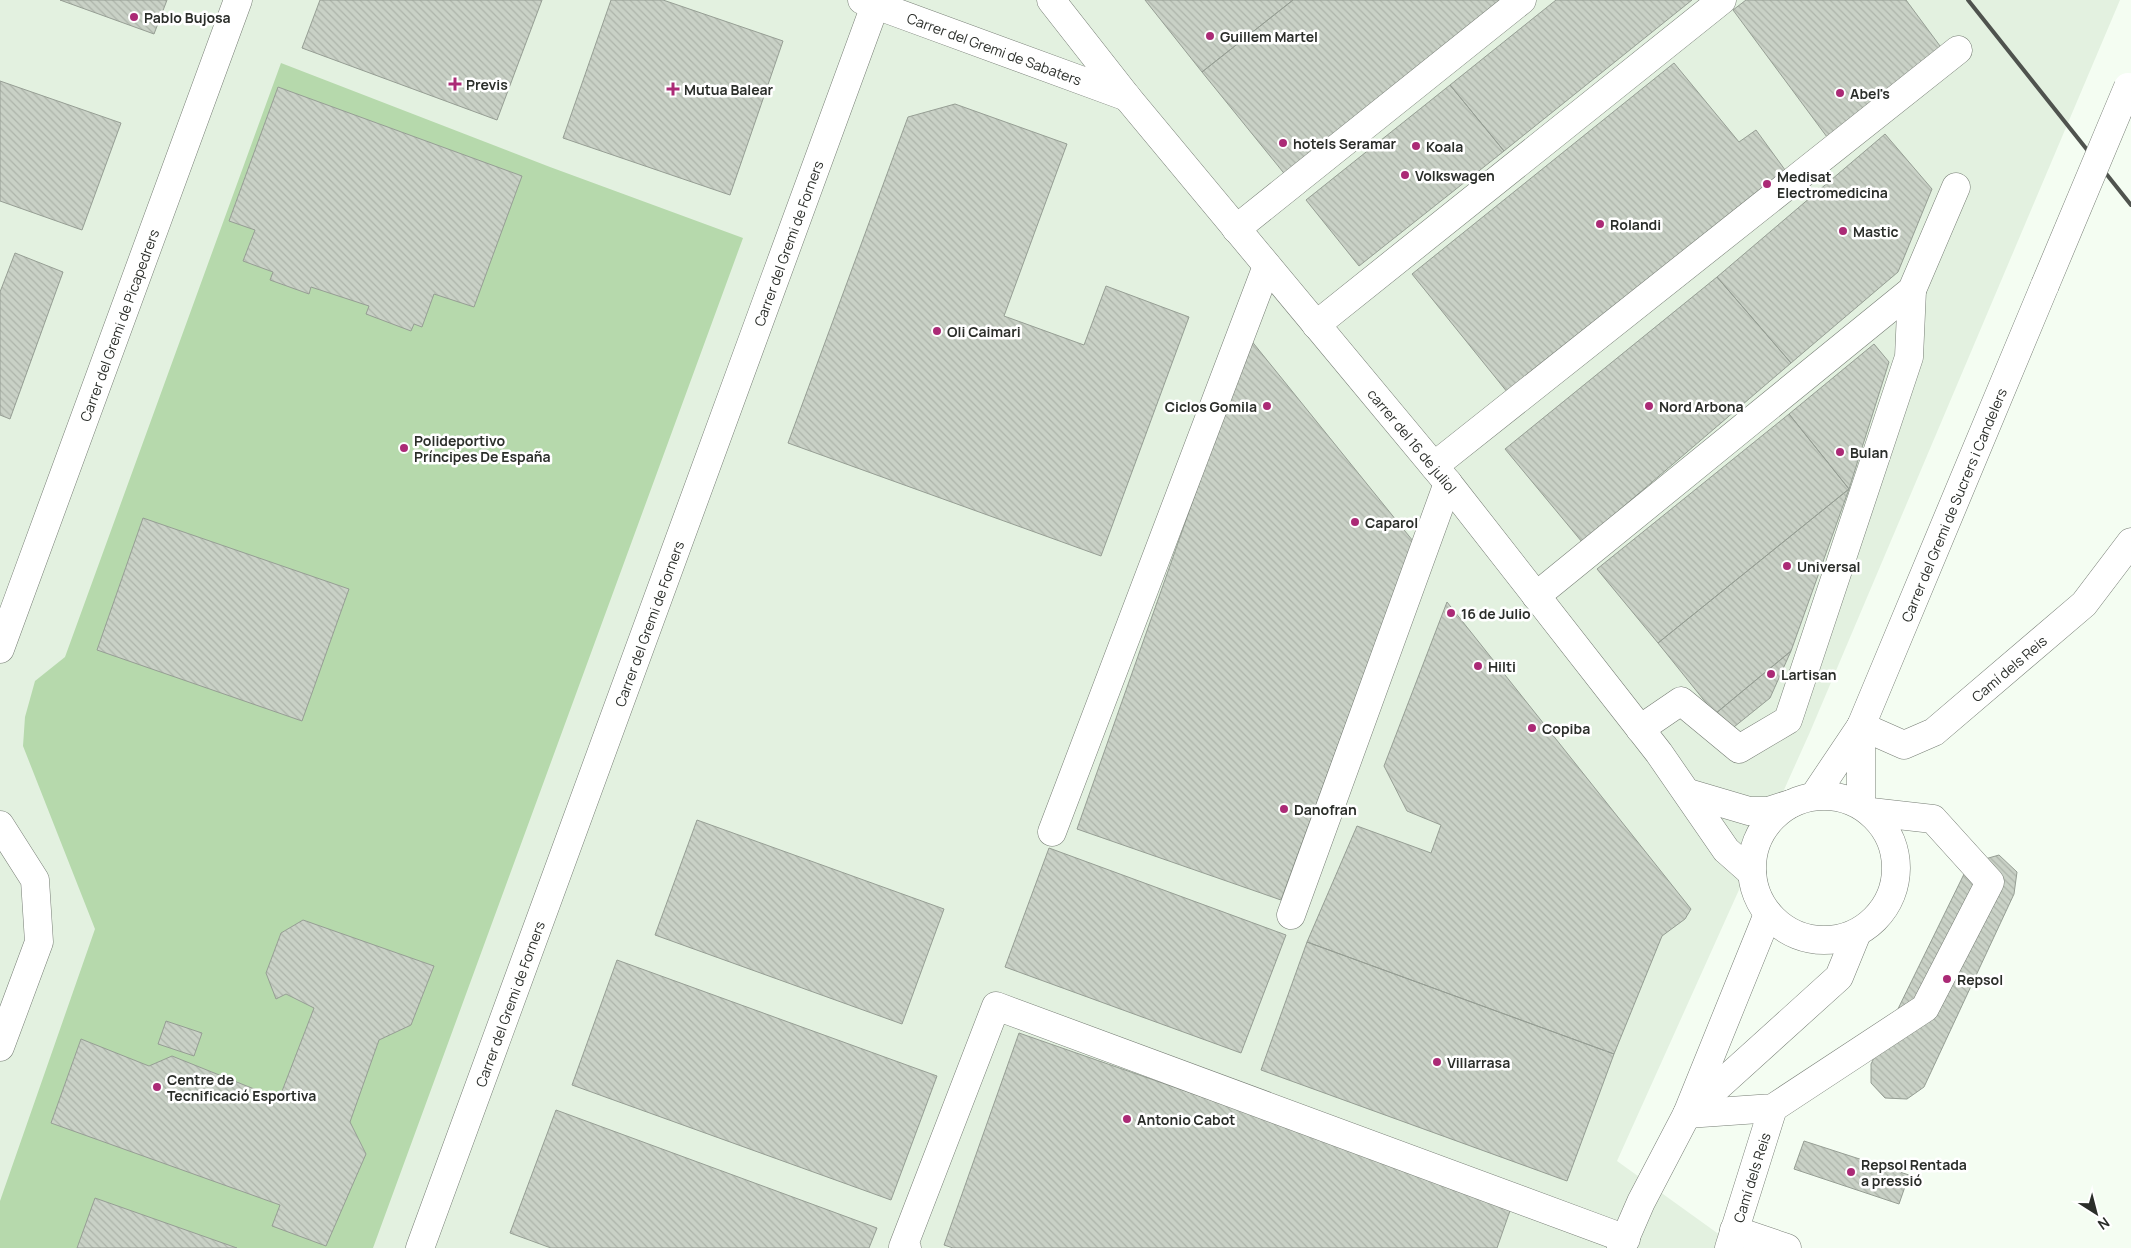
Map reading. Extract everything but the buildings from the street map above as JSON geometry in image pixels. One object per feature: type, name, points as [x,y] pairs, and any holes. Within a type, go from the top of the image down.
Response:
[{"type":"street","name":"Carrer del Gremi de Picapedrers","points":[[0,649],[238,0]]},
{"type":"street","name":"carrer del 16 de juliol","points":[[1051,0],[1127,97],[1441,475],[1640,729],[1688,793],[1707,825],[1726,850],[1752,874]]},
{"type":"street","points":[[1236,228],[1522,0]]},
{"type":"street","points":[[1316,325],[1722,0]]},
{"type":"street","name":"Carrer del Gremi de Sabaters","points":[[871,2],[1127,97]]},
{"type":"street","name":"Carrer del Gremi de Forners","points":[[420,1248],[871,2]]},
{"type":"street","points":[[1291,916],[1441,475],[1958,50]]},
{"type":"street","name":"Carrer del Gremi de Sucrers i Candelers","points":[[1803,799],[1860,726],[2130,83]]},
{"type":"street","points":[[1640,729],[1681,700],[1739,749],[1788,720],[1910,357],[1912,290],[1956,187]]},
{"type":"street","points":[[1052,832],[1267,266]]},
{"type":"street","points":[[1536,596],[1912,290]]},
{"type":"street","name":"Camí dels Reis","points":[[1860,726],[1904,745],[1934,732],[2084,604],[2131,542]]},
{"type":"street","name":"Carrer del Gremi de Sucrers i Candelers","points":[[1860,726],[1866,809]]},
{"type":"street","points":[[1688,793],[1749,811],[1768,811],[1803,799],[1834,795],[1866,809],[1933,819],[1990,882],[1924,1008],[1773,1108],[1688,1114]]},
{"type":"street","points":[[1803,799],[1775,815],[1762,832],[1754,852],[1752,874],[1757,895],[1768,914],[1786,930],[1810,940],[1834,940],[1858,933],[1877,918],[1891,897],[1897,874],[1895,849],[1884,827],[1866,809]]},
{"type":"street","points":[[0,825],[35,880],[39,942],[0,1046]]},
{"type":"street","points":[[907,1248],[903,1247],[996,1006],[1623,1243],[1641,1202],[1688,1114],[1768,914]]},
{"type":"street","points":[[1688,1114],[1839,977],[1858,933]]},
{"type":"street","name":"Camí dels Reis","points":[[1732,1239],[1773,1108]]},
{"type":"street","points":[[1732,1239],[1787,1248]]},
{"type":"shaded area","points":[[0,0],[2120,0],[1810,732],[1617,1161],[1738,1248],[0,1248]]},
{"type":"green space","name":"Polideportivo Príncipes De España","points":[[281,63],[550,167],[743,238],[373,1248],[0,1248],[0,1201],[95,929],[23,746],[25,717],[35,681],[65,657]]},
{"type":"railway","points":[[1968,0],[2131,205]]},
{"type":"place","name":"Pablo Bujosa","points":[[134,17]]},
{"type":"place","name":"Guillem Martel","points":[[1210,36]]},
{"type":"place","name":"Previs","points":[[455,84]]},
{"type":"place","name":"Mutua Balear","points":[[673,89]]},
{"type":"place","name":"Abel's","points":[[1840,93]]},
{"type":"place","name":"hotels Seramar","points":[[1283,143]]},
{"type":"place","name":"Koala","points":[[1416,146]]},
{"type":"place","name":"Volkswagen","points":[[1405,175]]},
{"type":"place","name":"Medisat Electromedicina","points":[[1767,184]]},
{"type":"place","name":"Rolandi","points":[[1600,224]]},
{"type":"place","name":"Mastic","points":[[1843,231]]},
{"type":"place","name":"Oli Caimari","points":[[937,331]]},
{"type":"place","name":"Ciclos Gomila","points":[[1267,406]]},
{"type":"place","name":"Nord Arbona","points":[[1649,406]]},
{"type":"place","name":"Polideportivo Príncipes De España","points":[[404,448]]},
{"type":"place","name":"Bulan","points":[[1840,452]]},
{"type":"place","name":"Caparol","points":[[1355,522]]},
{"type":"place","name":"Universal","points":[[1787,566]]},
{"type":"place","name":"16 de Julio","points":[[1451,613]]},
{"type":"place","name":"Hilti","points":[[1478,666]]},
{"type":"place","name":"Lartisan","points":[[1771,674]]},
{"type":"place","name":"Copiba","points":[[1532,728]]},
{"type":"place","name":"Danofran","points":[[1284,809]]},
{"type":"place","name":"Repsol","points":[[1947,979]]},
{"type":"place","name":"Villarrasa","points":[[1437,1062]]},
{"type":"place","name":"Centre de Tecnificació Esportiva","points":[[157,1087]]},
{"type":"place","name":"Antonio Cabot","points":[[1127,1119]]},
{"type":"place","name":"Repsol Rentada a pressió","points":[[1851,1172]]}]
